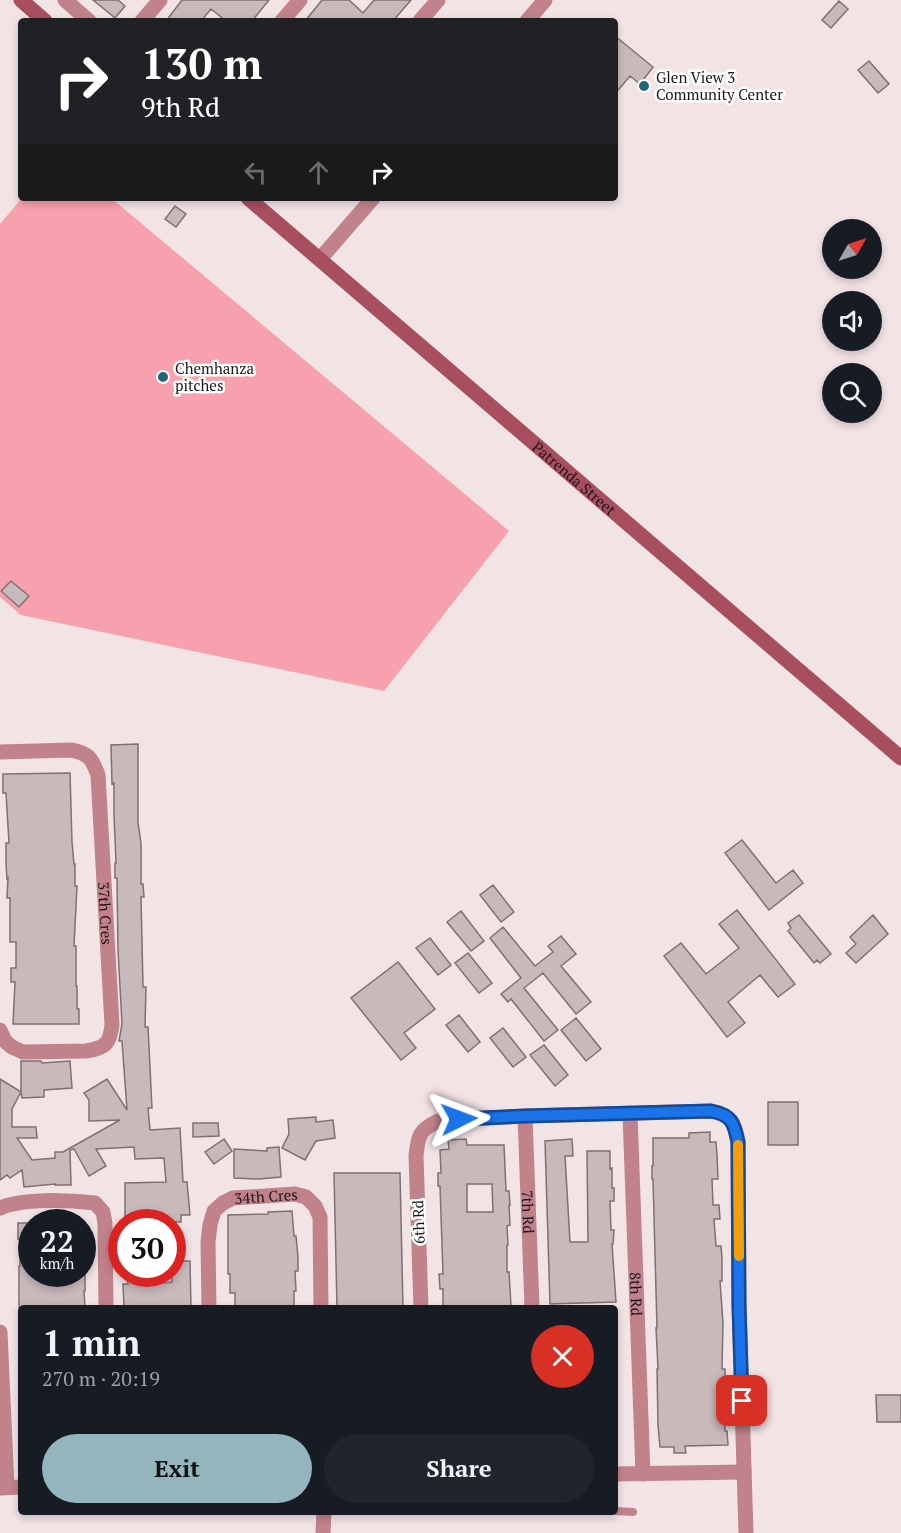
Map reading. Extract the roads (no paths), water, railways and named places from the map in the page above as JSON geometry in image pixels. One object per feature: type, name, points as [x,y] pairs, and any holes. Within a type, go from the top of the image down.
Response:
[{"type":"street","points":[[21,0],[42,18]]},
{"type":"street","points":[[64,0],[85,18]]},
{"type":"street","points":[[145,18],[160,0]]},
{"type":"street","points":[[285,18],[300,0]]},
{"type":"street","points":[[423,18],[438,0]]},
{"type":"street","points":[[530,18],[545,0]]},
{"type":"street","name":"Patrenda Street","points":[[252,201],[901,758]]},
{"type":"street","points":[[320,259],[370,201]]},
{"type":"street","name":"37th Cres","points":[[0,752],[71,750],[82,752],[94,762],[98,775],[112,1025],[111,1036],[105,1046],[86,1051],[23,1052],[5,1041],[0,1030]]},
{"type":"street","points":[[525,1116],[711,1111],[722,1113],[735,1125],[738,1142],[739,1306],[746,1533]]},
{"type":"street","name":"8th Rd","points":[[630,1114],[643,1474]]},
{"type":"street","name":"6th Rd","points":[[421,1305],[416,1156],[418,1137],[427,1126],[438,1121],[525,1116]]},
{"type":"street","name":"7th Rd","points":[[525,1116],[532,1305]]},
{"type":"street","name":"34th Cres","points":[[209,1305],[208,1242],[214,1211],[223,1203],[234,1198],[295,1194],[306,1197],[315,1206],[320,1217],[321,1305]]},
{"type":"street","points":[[0,1208],[11,1203],[26,1202],[95,1203],[103,1212],[105,1223],[106,1305]]},
{"type":"street","points":[[0,1332],[9,1487]]},
{"type":"street","points":[[618,1474],[744,1472]]},
{"type":"street","points":[[323,1533],[324,1515]]},
{"type":"lane","points":[[618,1511],[633,1512]]},
{"type":"place","name":"Glen View 3 Community Center","points":[[644,86]]},
{"type":"place","name":"Chemhanza pitches","points":[[163,377]]}]
